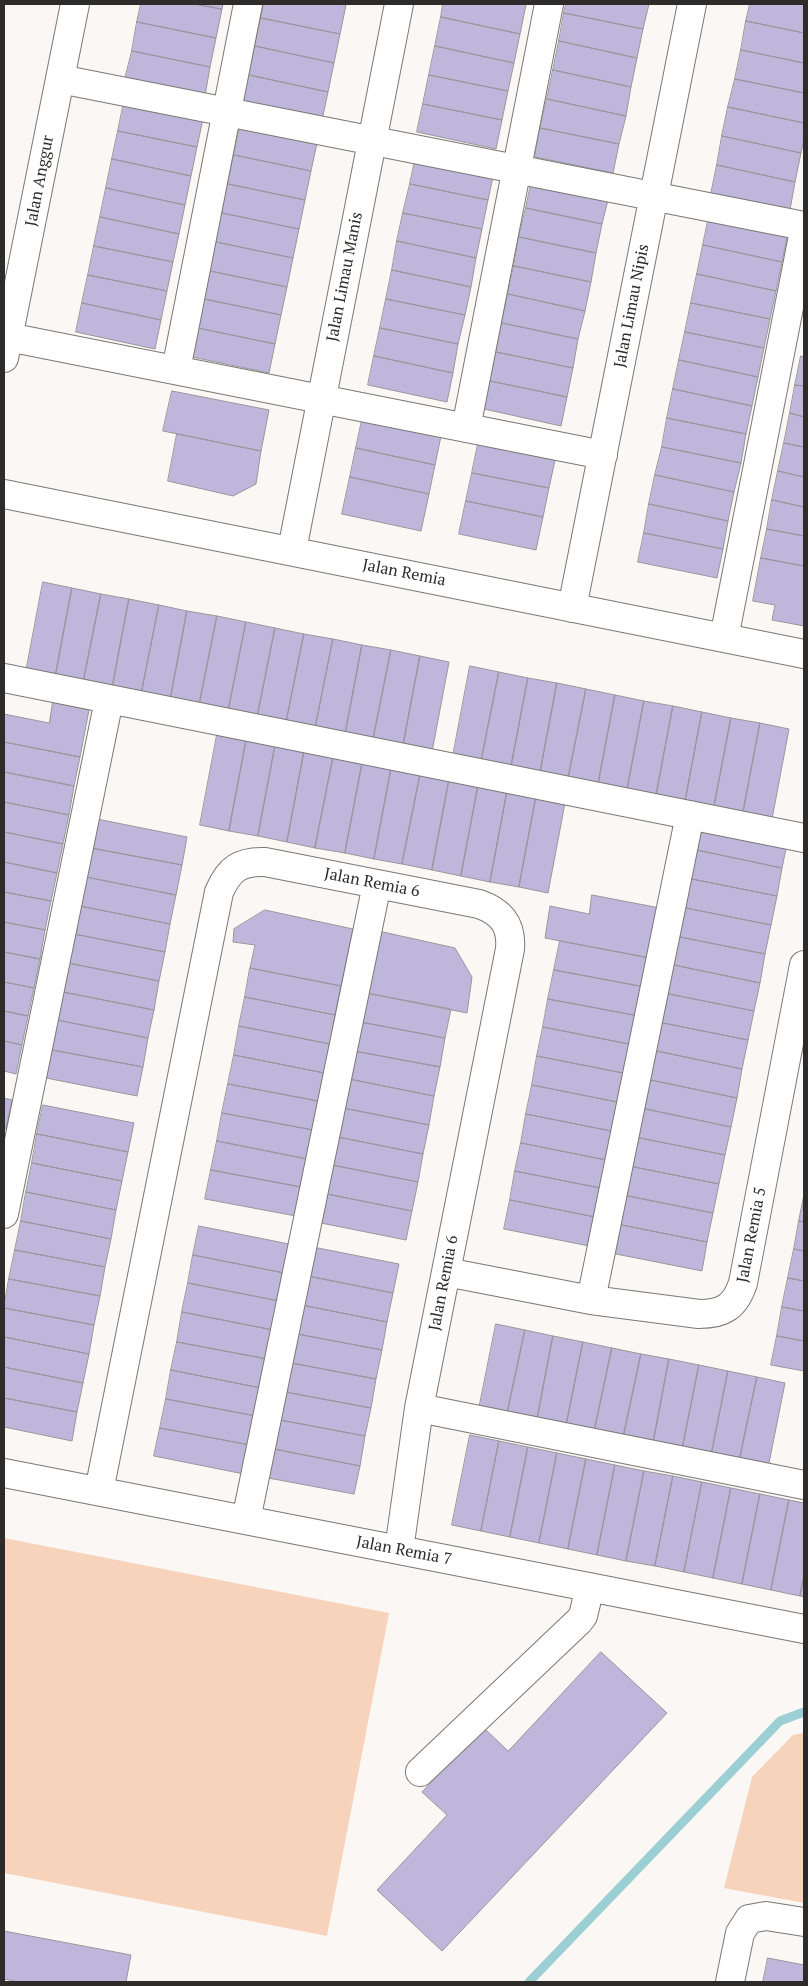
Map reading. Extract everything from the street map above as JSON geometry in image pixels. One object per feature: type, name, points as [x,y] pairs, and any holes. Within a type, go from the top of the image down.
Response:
[{"type":"street","name":"Jalan Anggur","points":[[6,348],[11,292],[60,79],[75,4]]},
{"type":"street","points":[[176,370],[248,4]]},
{"type":"street","name":"Jalan Limau Manis","points":[[292,550],[399,4]]},
{"type":"street","points":[[466,428],[549,4]]},
{"type":"street","name":"Jalan Limau Nipis","points":[[572,608],[692,4]]},
{"type":"street","points":[[60,79],[804,226]]},
{"type":"street","points":[[724,638],[804,232]]},
{"type":"street","points":[[6,348],[176,370],[603,455]]},
{"type":"street","name":"Jalan Remia","points":[[4,494],[292,550],[804,654]]},
{"type":"street","points":[[4,678],[804,838]]},
{"type":"street","points":[[4,1214],[109,700]]},
{"type":"street","points":[[591,1300],[690,815]]},
{"type":"street","name":"Jalan Remia 6","points":[[100,1491],[217,902],[224,881],[236,868],[253,862],[266,862],[480,904],[491,908],[508,926],[511,938],[510,949],[419,1408],[399,1550]]},
{"type":"street","points":[[246,1520],[377,884]]},
{"type":"street","name":"Jalan Remia 5","points":[[446,1272],[591,1300],[698,1314],[711,1314],[722,1311],[732,1304],[739,1294],[743,1283],[804,965]]},
{"type":"street","points":[[419,1408],[804,1485]]},
{"type":"street","name":"Jalan Remia 7","points":[[4,1473],[804,1629]]},
{"type":"street","points":[[420,1772],[579,1621],[583,1616],[590,1587]]},
{"type":"street","points":[[730,1982],[740,1933],[749,1919],[766,1916],[804,1922]]},
{"type":"shaded area","points":[[4,1538],[389,1613],[327,1936],[4,1873]]},
{"type":"shaded area","points":[[804,1733],[804,1903],[724,1888],[752,1777],[793,1735]]},
{"type":"building","points":[[141,4],[195,4],[222,9],[216,38],[137,22]]},
{"type":"building","points":[[195,4],[223,4],[222,9]]},
{"type":"building","points":[[264,4],[346,5],[340,34],[261,18]]},
{"type":"building","points":[[443,4],[526,5],[520,34],[441,17]]},
{"type":"building","points":[[566,4],[649,4],[643,29],[564,13]]},
{"type":"building","points":[[750,4],[804,4],[804,33],[746,21]]},
{"type":"building","points":[[564,13],[643,29],[637,58],[559,41]]},
{"type":"building","points":[[441,17],[520,34],[514,63],[435,46]]},
{"type":"building","points":[[261,18],[340,34],[334,63],[255,46]]},
{"type":"building","points":[[746,21],[804,33],[804,63],[741,50]]},
{"type":"building","points":[[137,22],[216,38],[210,67],[132,51]]},
{"type":"building","points":[[559,41],[637,58],[631,87],[553,70]]},
{"type":"building","points":[[255,46],[334,63],[328,92],[249,75]]},
{"type":"building","points":[[435,46],[514,63],[508,91],[429,75]]},
{"type":"building","points":[[741,50],[804,63],[804,93],[735,79]]},
{"type":"building","points":[[132,51],[210,67],[205,96],[125,79]]},
{"type":"building","points":[[553,70],[631,87],[626,116],[547,99]]},
{"type":"building","points":[[249,75],[328,92],[322,120],[243,104]]},
{"type":"building","points":[[429,75],[508,91],[502,120],[423,104]]},
{"type":"building","points":[[735,79],[804,93],[804,123],[728,107]]},
{"type":"building","points":[[547,99],[626,116],[619,144],[540,128]]},
{"type":"building","points":[[124,102],[203,119],[197,147],[118,131]]},
{"type":"building","points":[[423,104],[502,120],[496,149],[417,132]]},
{"type":"building","points":[[728,107],[804,123],[804,139],[801,153],[722,136]]},
{"type":"building","points":[[240,126],[317,143],[311,171],[234,155]]},
{"type":"building","points":[[540,128],[619,144],[613,173],[535,157]]},
{"type":"building","points":[[118,131],[197,147],[191,176],[112,159]]},
{"type":"building","points":[[722,136],[801,153],[795,182],[717,165]]},
{"type":"building","points":[[234,155],[311,171],[305,200],[228,184]]},
{"type":"building","points":[[416,155],[494,172],[488,200],[410,184]]},
{"type":"building","points":[[112,159],[191,176],[185,205],[106,188]]},
{"type":"building","points":[[717,165],[795,182],[790,210],[711,194]]},
{"type":"building","points":[[532,179],[609,196],[602,224],[526,208]]},
{"type":"building","points":[[228,184],[305,200],[299,229],[222,213]]},
{"type":"building","points":[[410,184],[488,200],[482,229],[403,213]]},
{"type":"building","points":[[106,188],[185,205],[179,234],[100,217]]},
{"type":"building","points":[[526,208],[602,224],[596,253],[519,237]]},
{"type":"building","points":[[222,213],[299,229],[293,258],[216,242]]},
{"type":"building","points":[[403,213],[482,229],[476,258],[397,241]]},
{"type":"building","points":[[709,216],[788,233],[782,262],[703,245]]},
{"type":"building","points":[[100,217],[179,234],[173,262],[94,246]]},
{"type":"building","points":[[519,237],[596,253],[591,282],[514,266]]},
{"type":"building","points":[[397,241],[476,258],[471,287],[392,270]]},
{"type":"building","points":[[216,242],[293,258],[287,287],[210,271]]},
{"type":"building","points":[[703,245],[782,262],[776,291],[697,274]]},
{"type":"building","points":[[94,246],[173,262],[167,291],[88,275]]},
{"type":"building","points":[[514,266],[591,282],[585,311],[508,294]]},
{"type":"building","points":[[392,270],[471,287],[465,315],[386,299]]},
{"type":"building","points":[[210,271],[287,287],[281,315],[204,299]]},
{"type":"building","points":[[697,274],[776,291],[770,319],[691,303]]},
{"type":"building","points":[[88,275],[167,291],[161,320],[82,303]]},
{"type":"building","points":[[508,294],[585,311],[578,339],[502,323]]},
{"type":"building","points":[[204,299],[281,315],[275,344],[198,328]]},
{"type":"building","points":[[386,299],[465,315],[458,344],[380,328]]},
{"type":"building","points":[[82,303],[161,320],[155,349],[76,332]]},
{"type":"building","points":[[691,303],[770,319],[764,348],[685,332]]},
{"type":"building","points":[[502,323],[578,339],[573,368],[496,352]]},
{"type":"building","points":[[198,328],[275,344],[269,373],[192,357]]},
{"type":"building","points":[[380,328],[458,344],[453,373],[374,356]]},
{"type":"building","points":[[685,332],[764,348],[758,377],[679,360]]},
{"type":"building","points":[[496,352],[573,368],[567,397],[490,381]]},
{"type":"building","points":[[374,356],[453,373],[447,402],[368,385]]},
{"type":"building","points":[[801,356],[804,357],[804,386],[795,385]]},
{"type":"building","points":[[679,360],[758,377],[752,406],[673,389]]},
{"type":"building","points":[[490,381],[567,397],[561,426],[484,409]]},
{"type":"building","points":[[795,385],[804,386],[804,417],[790,413]]},
{"type":"building","points":[[673,389],[752,406],[746,434],[667,418]]},
{"type":"building","points":[[172,391],[269,410],[261,451],[163,431]]},
{"type":"building","points":[[790,413],[804,417],[804,447],[784,443]]},
{"type":"building","points":[[667,418],[746,434],[741,463],[662,447]]},
{"type":"building","points":[[362,420],[441,436],[435,465],[356,448]]},
{"type":"building","points":[[177,434],[261,451],[256,484],[233,496],[168,481]]},
{"type":"building","points":[[784,443],[804,447],[804,477],[778,471]]},
{"type":"building","points":[[478,444],[555,460],[549,488],[472,473]]},
{"type":"building","points":[[662,447],[741,463],[734,492],[655,475]]},
{"type":"building","points":[[356,448],[435,465],[429,494],[350,477]]},
{"type":"building","points":[[778,471],[804,477],[804,507],[772,500]]},
{"type":"building","points":[[472,473],[549,488],[543,517],[466,501]]},
{"type":"building","points":[[655,475],[734,492],[728,521],[649,504]]},
{"type":"building","points":[[350,477],[429,494],[421,531],[342,514]]},
{"type":"building","points":[[772,500],[804,507],[804,536],[767,529]]},
{"type":"building","points":[[466,501],[543,517],[536,550],[459,534]]},
{"type":"building","points":[[649,504],[728,521],[723,549],[644,533]]},
{"type":"building","points":[[767,529],[804,536],[804,566],[761,558]]},
{"type":"building","points":[[644,533],[723,549],[717,578],[638,562]]},
{"type":"building","points":[[761,558],[804,566],[804,626],[772,620],[775,605],[753,601]]},
{"type":"building","points":[[43,582],[72,588],[55,678],[26,672]]},
{"type":"building","points":[[72,588],[101,594],[83,683],[55,678]]},
{"type":"building","points":[[101,594],[129,599],[112,689],[83,683]]},
{"type":"building","points":[[129,599],[159,605],[141,695],[112,689]]},
{"type":"building","points":[[159,605],[187,611],[170,701],[141,695]]},
{"type":"building","points":[[187,611],[217,616],[199,706],[170,701]]},
{"type":"building","points":[[217,616],[246,622],[228,712],[199,706]]},
{"type":"building","points":[[246,622],[275,628],[257,718],[228,712]]},
{"type":"building","points":[[275,628],[304,634],[286,723],[257,718]]},
{"type":"building","points":[[304,634],[333,639],[315,729],[286,723]]},
{"type":"building","points":[[333,639],[362,645],[345,735],[315,729]]},
{"type":"building","points":[[362,645],[391,650],[373,740],[345,735]]},
{"type":"building","points":[[391,650],[420,656],[403,746],[373,740]]},
{"type":"building","points":[[420,656],[449,662],[432,752],[403,746]]},
{"type":"building","points":[[470,666],[499,672],[481,762],[453,756]]},
{"type":"building","points":[[499,672],[528,678],[511,767],[481,762]]},
{"type":"building","points":[[528,678],[557,683],[540,773],[511,767]]},
{"type":"building","points":[[557,683],[586,689],[568,779],[540,773]]},
{"type":"building","points":[[586,689],[615,695],[598,785],[568,779]]},
{"type":"building","points":[[615,695],[644,701],[627,790],[598,785]]},
{"type":"building","points":[[644,701],[673,706],[656,796],[627,790]]},
{"type":"building","points":[[53,702],[89,710],[80,757],[4,742],[4,714],[49,723]]},
{"type":"building","points":[[673,706],[702,712],[685,802],[656,796]]},
{"type":"building","points":[[702,712],[731,718],[714,807],[685,802]]},
{"type":"building","points":[[731,718],[760,723],[743,813],[714,807]]},
{"type":"building","points":[[760,723],[789,729],[772,819],[743,813]]},
{"type":"building","points":[[217,735],[246,741],[229,831],[200,825]]},
{"type":"building","points":[[246,741],[275,746],[258,836],[229,831]]},
{"type":"building","points":[[4,742],[80,757],[74,786],[4,772]]},
{"type":"building","points":[[275,746],[304,752],[287,842],[258,836]]},
{"type":"building","points":[[304,752],[333,758],[315,848],[287,842]]},
{"type":"building","points":[[333,758],[362,764],[345,853],[315,848]]},
{"type":"building","points":[[362,764],[391,769],[374,859],[345,853]]},
{"type":"building","points":[[391,769],[420,775],[402,864],[374,859]]},
{"type":"building","points":[[4,772],[74,786],[69,815],[4,802]]},
{"type":"building","points":[[420,775],[449,780],[432,870],[402,864]]},
{"type":"building","points":[[449,780],[478,786],[461,876],[432,870]]},
{"type":"building","points":[[478,786],[507,792],[490,882],[461,876]]},
{"type":"building","points":[[507,792],[536,797],[519,887],[490,882]]},
{"type":"building","points":[[536,797],[565,803],[548,893],[519,887]]},
{"type":"building","points":[[4,802],[69,815],[63,844],[4,832]]},
{"type":"building","points":[[97,819],[187,837],[182,865],[91,848]]},
{"type":"building","points":[[698,821],[788,839],[782,868],[692,849]]},
{"type":"building","points":[[4,832],[63,844],[57,873],[4,862]]},
{"type":"building","points":[[91,848],[182,865],[176,895],[86,877]]},
{"type":"building","points":[[692,849],[782,868],[777,896],[687,878]]},
{"type":"building","points":[[4,862],[57,873],[51,901],[4,892]]},
{"type":"building","points":[[86,877],[176,895],[170,924],[80,906]]},
{"type":"building","points":[[687,878],[777,896],[771,925],[681,907]]},
{"type":"building","points":[[4,892],[51,901],[45,930],[4,922]]},
{"type":"building","points":[[592,895],[660,908],[650,958],[545,938],[550,906],[589,914]]},
{"type":"building","points":[[80,906],[170,924],[165,952],[74,934]]},
{"type":"building","points":[[681,907],[771,925],[765,954],[675,936]]},
{"type":"building","points":[[265,910],[353,929],[341,986],[250,968],[255,945],[233,942],[234,929]]},
{"type":"building","points":[[4,922],[45,930],[40,959],[4,952]]},
{"type":"building","points":[[374,930],[455,948],[472,977],[467,1013],[361,992]]},
{"type":"building","points":[[74,934],[165,952],[159,981],[68,963]]},
{"type":"building","points":[[675,936],[765,954],[760,983],[669,964]]},
{"type":"building","points":[[560,941],[650,958],[645,987],[554,970]]},
{"type":"building","points":[[4,952],[40,959],[34,988],[4,982]]},
{"type":"building","points":[[68,963],[159,981],[154,1010],[63,992]]},
{"type":"building","points":[[669,964],[760,983],[754,1011],[664,993]]},
{"type":"building","points":[[250,968],[341,986],[335,1015],[245,997]]},
{"type":"building","points":[[554,970],[645,987],[639,1016],[548,999]]},
{"type":"building","points":[[4,982],[34,988],[28,1016],[4,1011]]},
{"type":"building","points":[[63,992],[154,1010],[148,1038],[57,1020]]},
{"type":"building","points":[[361,992],[451,1009],[445,1038],[355,1021]]},
{"type":"building","points":[[664,993],[754,1011],[748,1040],[658,1022]]},
{"type":"building","points":[[245,997],[335,1015],[330,1044],[239,1026]]},
{"type":"building","points":[[548,999],[639,1016],[634,1045],[543,1027]]},
{"type":"building","points":[[4,1011],[28,1016],[22,1045],[4,1041]]},
{"type":"building","points":[[57,1020],[148,1038],[143,1067],[52,1050]]},
{"type":"building","points":[[355,1021],[445,1038],[440,1067],[349,1050]]},
{"type":"building","points":[[658,1022],[748,1040],[742,1069],[652,1050]]},
{"type":"building","points":[[239,1026],[330,1044],[324,1073],[234,1055]]},
{"type":"building","points":[[543,1027],[634,1045],[628,1074],[537,1056]]},
{"type":"building","points":[[4,1041],[22,1045],[16,1074],[4,1071]]},
{"type":"building","points":[[52,1050],[143,1067],[137,1096],[46,1078]]},
{"type":"building","points":[[349,1050],[440,1067],[434,1096],[344,1078]]},
{"type":"building","points":[[652,1050],[742,1069],[737,1098],[646,1079]]},
{"type":"building","points":[[234,1055],[324,1073],[318,1101],[228,1084]]},
{"type":"building","points":[[537,1056],[628,1074],[622,1103],[532,1085]]},
{"type":"building","points":[[344,1078],[434,1096],[429,1125],[338,1107]]},
{"type":"building","points":[[646,1079],[737,1098],[731,1127],[641,1108]]},
{"type":"building","points":[[228,1084],[318,1101],[313,1130],[222,1113]]},
{"type":"building","points":[[532,1085],[622,1103],[616,1132],[526,1114]]},
{"type":"building","points":[[4,1098],[12,1100],[6,1129],[4,1128]]},
{"type":"building","points":[[43,1105],[134,1123],[128,1152],[37,1134]]},
{"type":"building","points":[[338,1107],[429,1125],[423,1154],[333,1136]]},
{"type":"building","points":[[641,1108],[731,1127],[725,1155],[635,1137]]},
{"type":"building","points":[[222,1113],[313,1130],[307,1159],[217,1141]]},
{"type":"building","points":[[526,1114],[616,1132],[611,1161],[521,1143]]},
{"type":"building","points":[[37,1134],[128,1152],[122,1181],[32,1163]]},
{"type":"building","points":[[333,1136],[423,1154],[418,1182],[327,1164]]},
{"type":"building","points":[[635,1137],[725,1155],[719,1184],[629,1166]]},
{"type":"building","points":[[217,1141],[307,1159],[301,1187],[211,1170]]},
{"type":"building","points":[[521,1143],[611,1161],[605,1189],[515,1171]]},
{"type":"building","points":[[32,1163],[122,1181],[116,1210],[26,1192]]},
{"type":"building","points":[[327,1164],[418,1182],[412,1211],[322,1193]]},
{"type":"building","points":[[629,1166],[719,1184],[713,1213],[623,1195]]},
{"type":"building","points":[[211,1170],[301,1187],[296,1216],[205,1199]]},
{"type":"building","points":[[515,1171],[605,1189],[600,1218],[510,1200]]},
{"type":"building","points":[[26,1192],[116,1210],[111,1239],[21,1221]]},
{"type":"building","points":[[322,1193],[412,1211],[406,1240],[316,1222]]},
{"type":"building","points":[[623,1195],[713,1213],[707,1242],[617,1224]]},
{"type":"building","points":[[804,1195],[804,1222],[799,1221]]},
{"type":"building","points":[[510,1200],[600,1218],[594,1247],[504,1229]]},
{"type":"building","points":[[21,1221],[111,1239],[105,1267],[15,1250]]},
{"type":"building","points":[[799,1221],[804,1222],[804,1251],[794,1249]]},
{"type":"building","points":[[617,1224],[707,1242],[702,1271],[611,1253]]},
{"type":"building","points":[[199,1226],[289,1244],[284,1273],[193,1255]]},
{"type":"building","points":[[308,1246],[399,1264],[393,1293],[303,1275]]},
{"type":"building","points":[[794,1249],[804,1251],[804,1281],[788,1278]]},
{"type":"building","points":[[15,1250],[105,1267],[100,1296],[9,1279]]},
{"type":"building","points":[[193,1255],[284,1273],[279,1301],[188,1283]]},
{"type":"building","points":[[303,1275],[393,1293],[387,1322],[297,1304]]},
{"type":"building","points":[[788,1278],[804,1281],[804,1311],[782,1307]]},
{"type":"building","points":[[9,1279],[100,1296],[94,1325],[4,1308]]},
{"type":"building","points":[[188,1283],[279,1301],[273,1330],[182,1312]]},
{"type":"building","points":[[297,1304],[387,1322],[382,1350],[292,1333]]},
{"type":"building","points":[[782,1307],[804,1311],[804,1341],[777,1336]]},
{"type":"building","points":[[4,1308],[94,1325],[89,1354],[4,1337]]},
{"type":"building","points":[[182,1312],[273,1330],[267,1359],[177,1342]]},
{"type":"building","points":[[496,1324],[525,1330],[506,1419],[478,1414]]},
{"type":"building","points":[[525,1330],[553,1336],[536,1425],[506,1419]]},
{"type":"building","points":[[292,1333],[382,1350],[376,1379],[286,1362]]},
{"type":"building","points":[[553,1336],[583,1342],[565,1431],[536,1425]]},
{"type":"building","points":[[777,1336],[804,1341],[804,1371],[771,1365]]},
{"type":"building","points":[[4,1337],[89,1354],[83,1383],[4,1367]]},
{"type":"building","points":[[177,1342],[267,1359],[261,1388],[171,1370]]},
{"type":"building","points":[[583,1342],[612,1348],[593,1437],[565,1431]]},
{"type":"building","points":[[612,1348],[641,1354],[622,1443],[593,1437]]},
{"type":"building","points":[[641,1354],[669,1359],[652,1449],[622,1443]]},
{"type":"building","points":[[669,1359],[699,1365],[681,1455],[652,1449]]},
{"type":"building","points":[[286,1362],[376,1379],[371,1408],[280,1391]]},
{"type":"building","points":[[699,1365],[728,1371],[710,1461],[681,1455]]},
{"type":"building","points":[[4,1367],[83,1383],[77,1412],[4,1398]]},
{"type":"building","points":[[171,1370],[261,1388],[256,1416],[166,1399]]},
{"type":"building","points":[[728,1371],[757,1377],[738,1467],[710,1461]]},
{"type":"building","points":[[757,1377],[785,1383],[767,1473],[738,1467]]},
{"type":"building","points":[[280,1391],[371,1408],[365,1436],[275,1419]]},
{"type":"building","points":[[4,1398],[77,1412],[72,1441],[4,1427]]},
{"type":"building","points":[[166,1399],[256,1416],[250,1445],[160,1428]]},
{"type":"building","points":[[275,1419],[365,1436],[360,1466],[269,1448]]},
{"type":"building","points":[[160,1428],[250,1445],[244,1474],[154,1456]]},
{"type":"building","points":[[470,1435],[499,1441],[481,1531],[452,1525]]},
{"type":"building","points":[[499,1441],[528,1447],[510,1537],[481,1531]]},
{"type":"building","points":[[528,1447],[557,1453],[539,1543],[510,1537]]},
{"type":"building","points":[[269,1448],[360,1466],[354,1494],[263,1477]]},
{"type":"building","points":[[557,1453],[586,1459],[568,1549],[539,1543]]},
{"type":"building","points":[[586,1459],[615,1465],[597,1555],[568,1549]]},
{"type":"building","points":[[615,1465],[644,1471],[626,1561],[597,1555]]},
{"type":"building","points":[[644,1471],[673,1476],[655,1566],[626,1561]]},
{"type":"building","points":[[673,1476],[702,1482],[684,1572],[655,1566]]},
{"type":"building","points":[[702,1482],[731,1488],[713,1578],[684,1572]]},
{"type":"building","points":[[731,1488],[760,1494],[742,1584],[713,1578]]},
{"type":"building","points":[[760,1494],[789,1500],[771,1590],[742,1584]]},
{"type":"building","points":[[789,1500],[804,1503],[804,1575],[800,1596],[771,1590]]},
{"type":"building","points":[[804,1575],[804,1597],[800,1596]]},
{"type":"building","points":[[601,1652],[667,1713],[442,1951],[377,1890],[447,1815],[422,1792],[483,1727],[508,1751]]},
{"type":"building","points":[[4,1931],[131,1955],[126,1982],[19,1982],[4,1979]]},
{"type":"building","points":[[768,1958],[804,1965],[804,1982],[763,1982]]},
{"type":"waterway","points":[[529,1982],[780,1721],[804,1712]]}]
